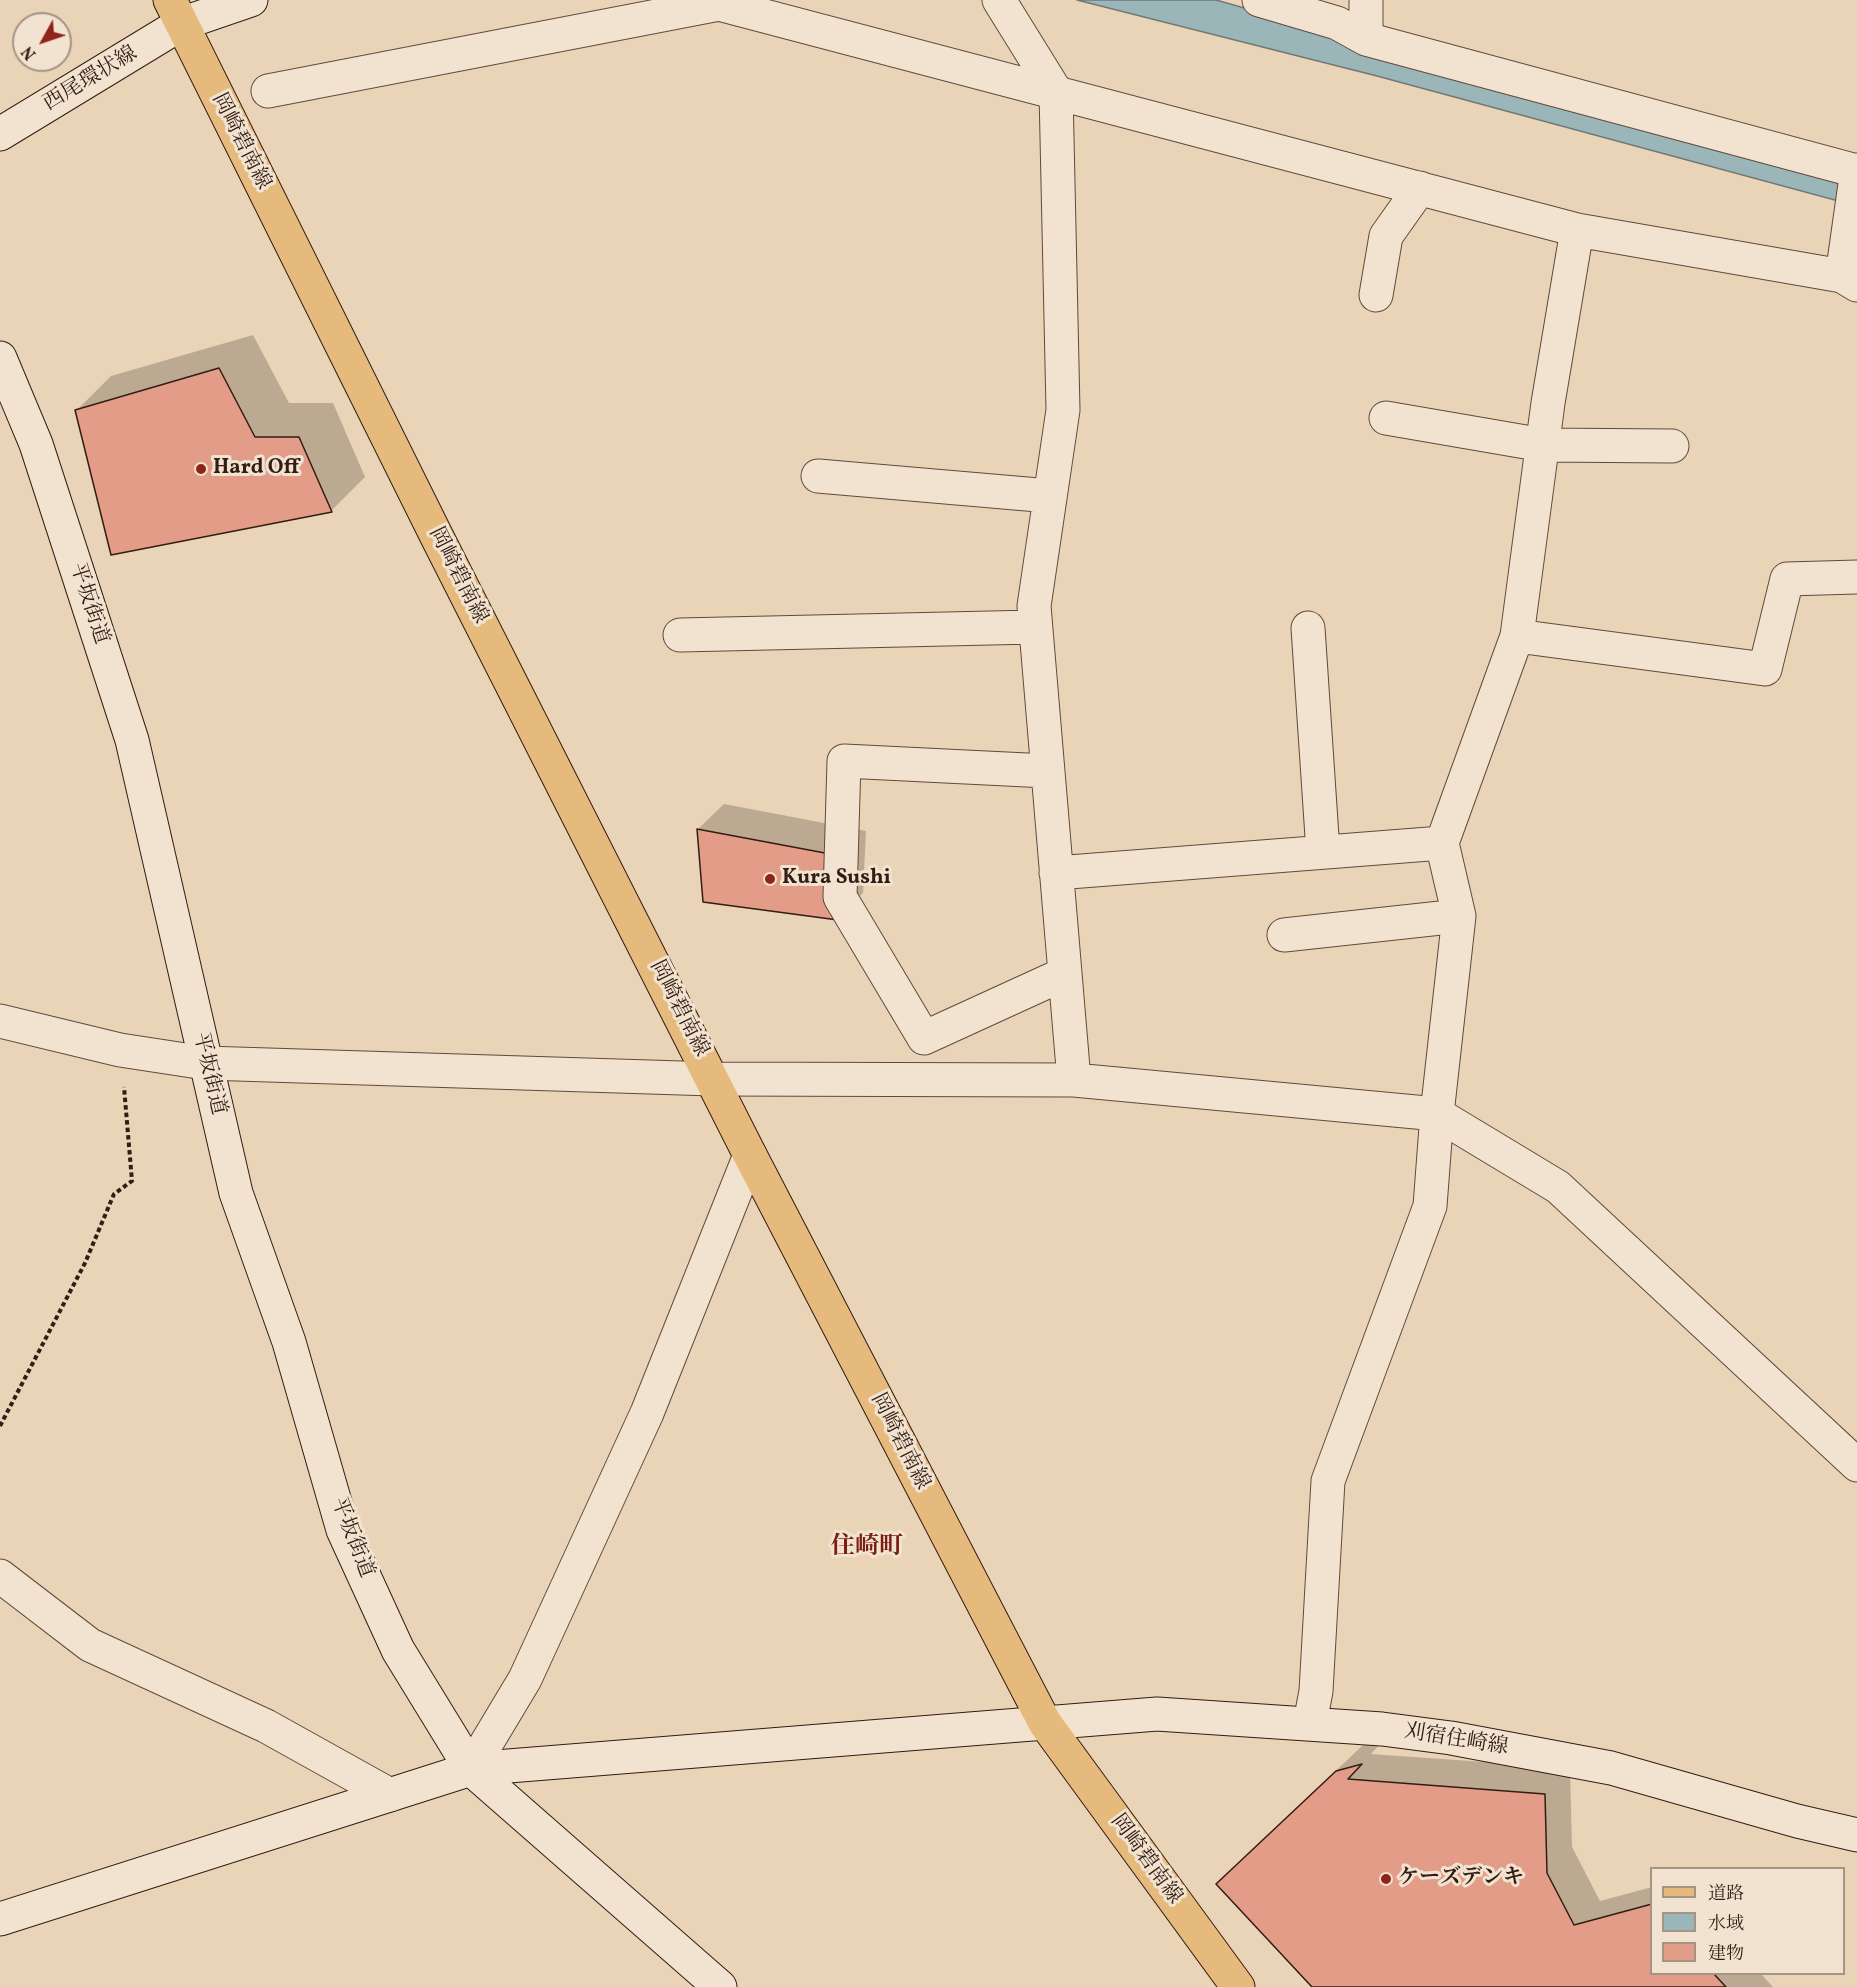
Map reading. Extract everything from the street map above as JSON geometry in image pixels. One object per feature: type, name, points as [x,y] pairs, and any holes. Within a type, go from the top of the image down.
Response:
[{"type":"main road","name":"岡崎碧南線","points":[[176,12],[430,524],[750,1155],[1045,1723],[1238,1987]]},
{"type":"street","name":"西尾環状線","points":[[0,134],[176,12],[251,0]]},
{"type":"street","points":[[999,0],[1056,92],[1063,410],[1034,606],[1074,1080]]},
{"type":"street","points":[[268,92],[719,4],[1577,230],[1850,280],[1857,170],[1366,39],[1337,22],[1259,0]]},
{"type":"street","points":[[1366,0],[1366,39]]},
{"type":"street","points":[[1376,295],[1386,236],[1420,188]]},
{"type":"street","points":[[1310,1724],[1316,1691],[1328,1481],[1430,1206],[1437,1114],[1459,916],[1442,843],[1517,636],[1543,444],[1577,230]]},
{"type":"street","name":"平坂街道","points":[[0,358],[36,444],[132,740],[205,1063],[237,1193],[289,1342],[343,1530],[398,1650],[471,1769],[720,1987]]},
{"type":"street","points":[[1386,418],[1543,444],[1672,446]]},
{"type":"street","points":[[818,476],[1050,496]]},
{"type":"street","points":[[1517,636],[1765,669],[1786,579],[1857,578]]},
{"type":"street","points":[[680,635],[1035,627]]},
{"type":"street","points":[[1308,628],[1323,852]]},
{"type":"street","points":[[924,1038],[840,897],[844,761],[1047,771]]},
{"type":"street","points":[[1056,873],[1442,843]]},
{"type":"street","points":[[1284,934],[1459,916]]},
{"type":"street","points":[[898,1079],[924,1038],[1065,974]]},
{"type":"street","points":[[0,1021],[120,1050],[205,1063],[713,1079],[1074,1080],[1437,1114],[1558,1187],[1857,1465]]},
{"type":"street","points":[[471,1769],[525,1679],[647,1413],[750,1155]]},
{"type":"street","points":[[0,1576],[90,1645],[266,1726],[390,1795]]},
{"type":"street","name":"刈宿住崎線","points":[[0,1919],[471,1769],[1157,1714],[1382,1729],[1451,1738],[1611,1768],[1797,1821],[1857,1835]]},
{"type":"path","points":[[0,1426],[85,1263],[114,1194],[132,1181],[120,1050]]},
{"type":"water","points":[[1077,0],[1216,0],[1857,180],[1857,206],[1377,76]]},
{"type":"building","name":"Hard Off","points":[[219,368],[255,437],[299,437],[332,512],[111,555],[75,410]]},
{"type":"building","name":"Kura Sushi","points":[[697,829],[841,856],[838,920],[703,902]]},
{"type":"building","name":"ケーズデンキ","points":[[1362,1764],[1348,1779],[1545,1794],[1547,1873],[1574,1925],[1650,1905],[1650,1975],[1715,1975],[1726,1987],[1312,1987],[1216,1884],[1336,1771]]},
{"type":"place","name":"Hard Off","points":[[201,469]]},
{"type":"place","name":"Kura Sushi","points":[[770,879]]},
{"type":"place","name":"ケーズデンキ","points":[[1386,1879]]},
{"type":"district","name":"住崎町","points":[[867,1549]]}]
